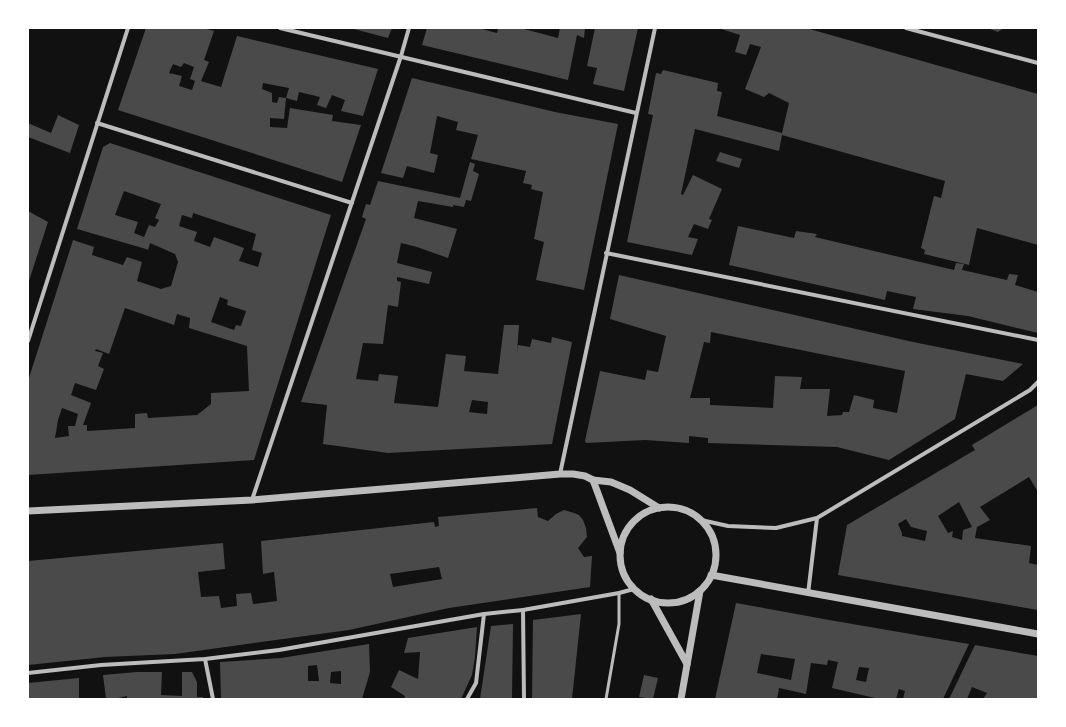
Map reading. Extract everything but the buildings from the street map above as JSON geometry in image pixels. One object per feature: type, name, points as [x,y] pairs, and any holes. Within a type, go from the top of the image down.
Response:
[{"type":"street","points":[[28,341],[128,28]]},
{"type":"street","points":[[280,28],[636,113]]},
{"type":"street","points":[[252,500],[401,56],[409,28]]},
{"type":"street","points":[[560,474],[654,28]]},
{"type":"street","points":[[906,28],[1038,63]]},
{"type":"street","points":[[97,123],[352,203]]},
{"type":"street","points":[[606,253],[1038,340]]},
{"type":"street","points":[[701,520],[728,526],[776,528],[817,518],[1030,390],[1038,382]]},
{"type":"street","points":[[28,511],[252,500],[560,474],[574,474],[585,476],[593,480],[611,482],[630,490],[659,508]]},
{"type":"street","points":[[593,480],[620,554],[626,579],[634,589],[642,595],[664,602],[677,602],[690,598],[700,591],[711,575],[716,561],[715,546],[710,532],[701,520],[689,512],[674,508],[659,508],[644,514],[632,524],[623,538],[620,554]]},
{"type":"street","points":[[808,594],[817,518]]},
{"type":"street","points":[[711,575],[808,594],[1038,634]]},
{"type":"street","points":[[28,673],[101,665],[205,659],[287,648],[484,614],[523,610],[634,589]]},
{"type":"street","points":[[681,699],[700,591]]},
{"type":"street","points":[[651,599],[687,664]]},
{"type":"street","points":[[523,610],[524,699]]},
{"type":"street","points":[[467,699],[476,683],[484,614]]},
{"type":"street","points":[[205,659],[213,699]]},
{"type":"lane","points":[[606,699],[619,624],[619,593]]}]
